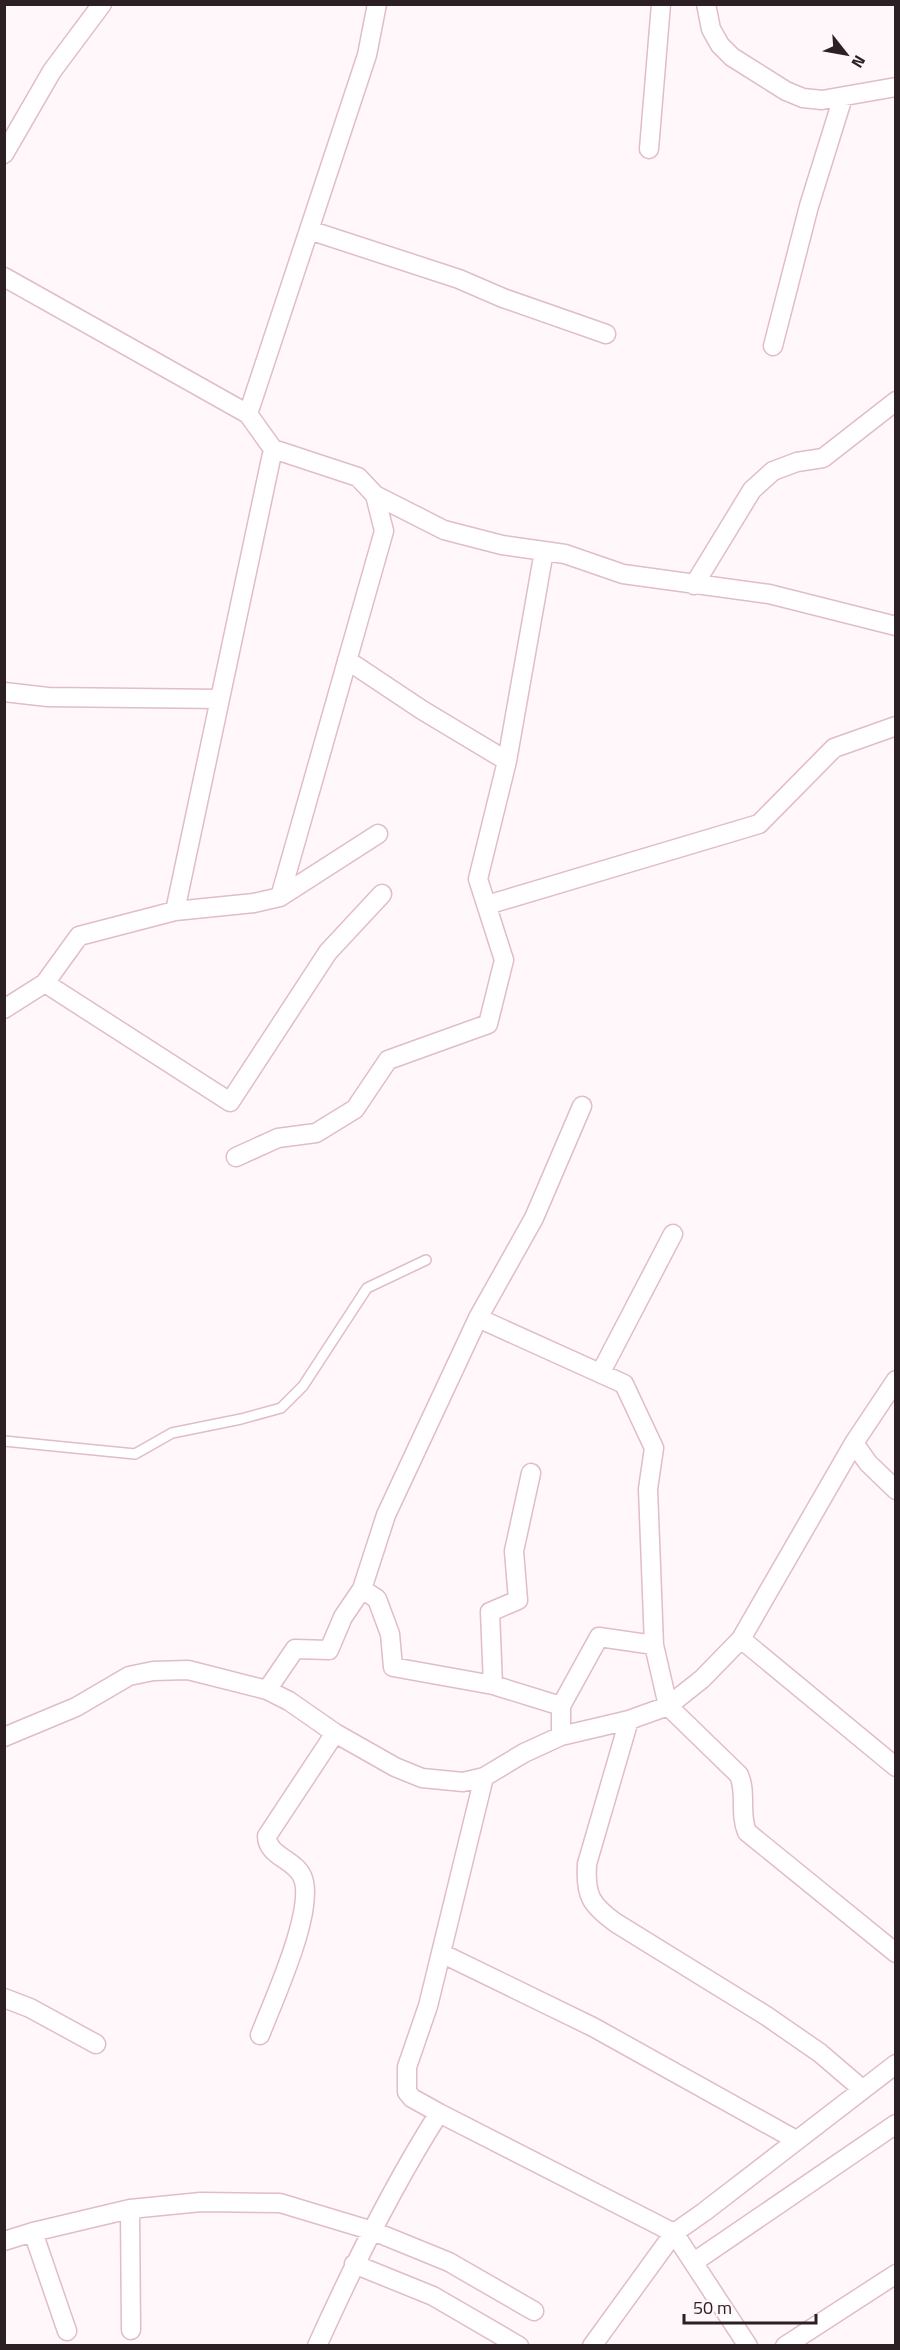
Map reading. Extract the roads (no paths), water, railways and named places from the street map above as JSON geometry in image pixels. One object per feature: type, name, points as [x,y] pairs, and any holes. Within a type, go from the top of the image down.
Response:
[{"type":"street","points":[[4,154],[52,71],[102,4]]},
{"type":"street","points":[[248,414],[367,55],[377,4]]},
{"type":"street","points":[[650,148],[661,4]]},
{"type":"street","points":[[706,4],[711,29],[720,45],[732,57],[786,91],[803,98],[822,100],[896,87]]},
{"type":"street","points":[[773,346],[809,206],[843,97]]},
{"type":"street","points":[[309,230],[459,279],[503,298],[606,334]]},
{"type":"street","points":[[4,277],[248,414],[273,449],[358,477],[375,495],[444,530],[502,545],[565,554],[623,574],[769,594],[895,626]]},
{"type":"street","points":[[694,585],[752,490],[773,471],[797,462],[823,458],[896,400]]},
{"type":"street","points":[[176,911],[273,449]]},
{"type":"street","points":[[280,897],[384,531],[375,495]]},
{"type":"street","points":[[236,1157],[278,1138],[316,1133],[355,1109],[388,1060],[488,1024],[504,960],[478,879],[507,761],[544,551]]},
{"type":"street","points":[[347,660],[422,710],[507,761]]},
{"type":"street","points":[[4,692],[48,697],[220,699]]},
{"type":"street","points":[[487,905],[759,824],[834,748],[896,726]]},
{"type":"street","points":[[4,1009],[45,983],[79,936],[176,911],[254,903],[280,897],[378,834]]},
{"type":"street","points":[[45,983],[230,1102],[328,952],[382,894]]},
{"type":"street","points":[[267,1690],[295,1649],[329,1650],[343,1617],[362,1589],[386,1515],[478,1318],[534,1218],[582,1106]]},
{"type":"street","points":[[601,1372],[673,1234]]},
{"type":"street","points":[[478,1318],[624,1384],[654,1448],[648,1489],[654,1646],[668,1706],[739,1775],[743,1785],[743,1823],[747,1832],[896,1953]]},
{"type":"street","points":[[4,1737],[76,1707],[129,1676],[153,1671],[188,1670],[267,1690],[289,1701],[335,1733],[394,1767],[422,1778],[463,1782],[484,1777],[524,1753],[561,1736],[629,1720],[668,1706],[702,1679],[741,1639],[854,1443],[896,1380]]},
{"type":"street","points":[[854,1443],[868,1463],[896,1490]]},
{"type":"street","points":[[493,1685],[490,1612],[519,1600],[514,1551],[531,1473]]},
{"type":"street","points":[[362,1589],[377,1599],[390,1634],[393,1667],[493,1685],[561,1706]]},
{"type":"street","points":[[561,1736],[561,1706],[599,1637],[654,1646]]},
{"type":"street","points":[[741,1639],[896,1767]]},
{"type":"street","points":[[629,1720],[587,1864],[586,1884],[597,1909],[765,2015],[820,2053],[862,2089]]},
{"type":"street","points":[[260,2035],[303,1920],[307,1896],[302,1875],[290,1862],[273,1850],[267,1843],[267,1836],[335,1733]]},
{"type":"street","points":[[484,1777],[428,2006],[406,2067],[407,2092],[412,2098],[439,2113],[674,2233],[748,2346]]},
{"type":"street","points":[[441,1953],[593,2027],[796,2140]]},
{"type":"street","points":[[4,1998],[30,2008],[96,2044]]},
{"type":"street","points":[[591,2346],[674,2233],[896,2064]]},
{"type":"street","points":[[317,2346],[354,2264],[406,2165],[439,2113]]},
{"type":"street","points":[[694,2262],[896,2124]]},
{"type":"street","points":[[4,2241],[130,2208],[201,2202],[280,2203],[373,2231],[449,2262],[534,2311]]},
{"type":"street","points":[[130,2208],[131,2330]]},
{"type":"street","points":[[33,2232],[67,2331]]},
{"type":"street","points":[[354,2264],[433,2296],[519,2346]]},
{"type":"street","points":[[785,2346],[896,2274]]},
{"type":"lane","points":[[4,1441],[135,1454],[172,1433],[241,1419],[280,1408],[303,1386],[367,1288],[426,1260]]}]
